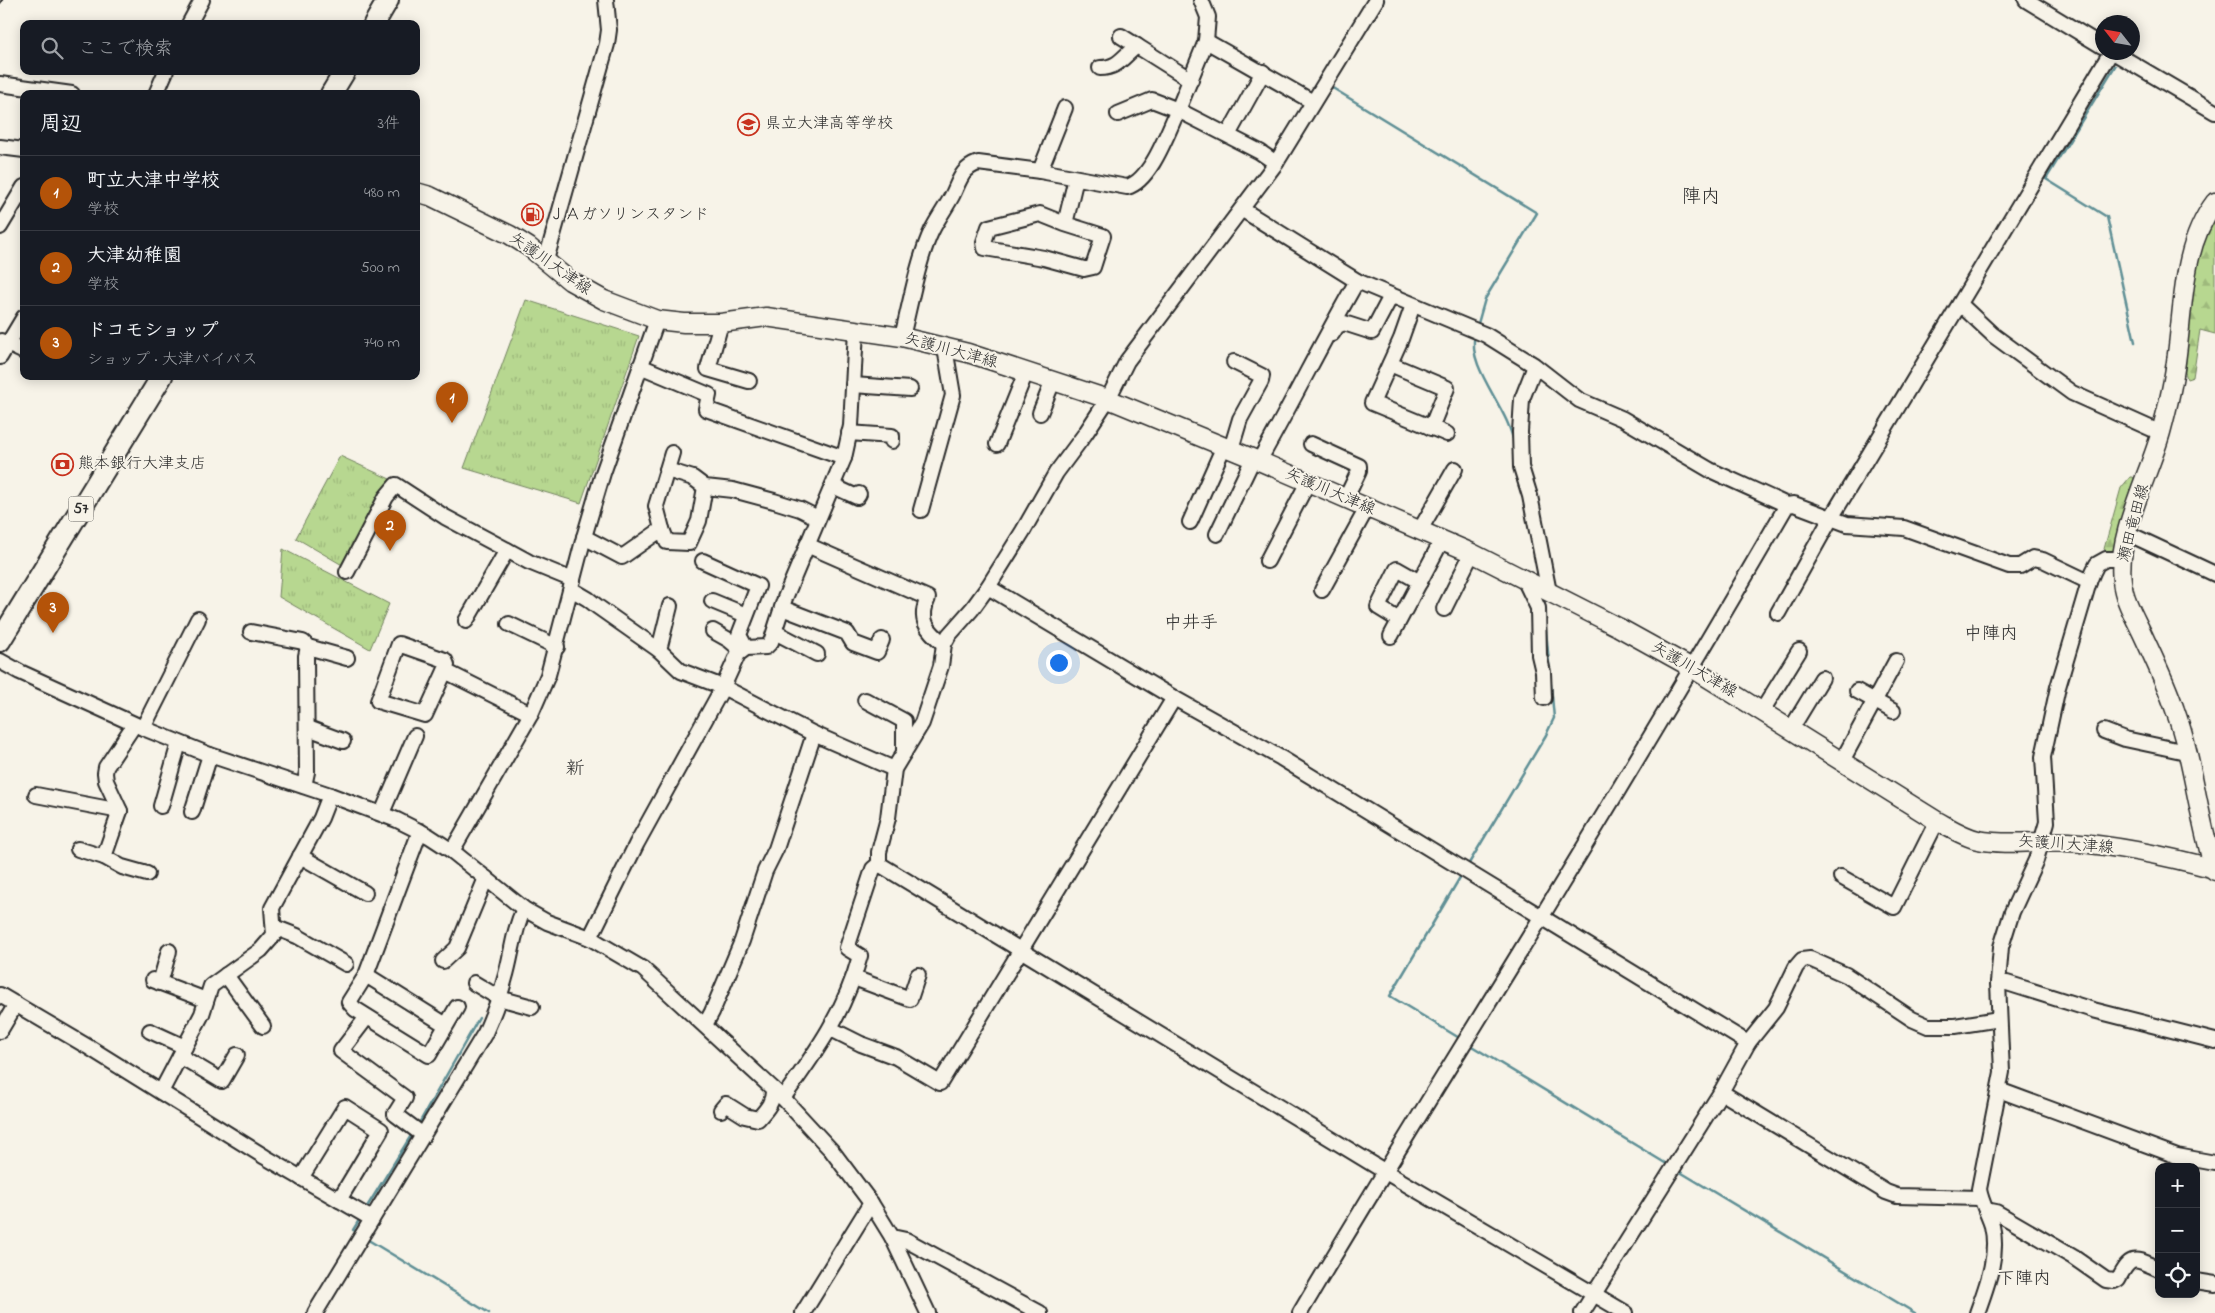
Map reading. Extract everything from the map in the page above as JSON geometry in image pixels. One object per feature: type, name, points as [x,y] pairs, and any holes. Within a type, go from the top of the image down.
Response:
[{"type":"highway","points":[[361,20],[373,0]]},
{"type":"highway","points":[[376,20],[388,0]]},
{"type":"highway","points":[[318,90],[328,75]]},
{"type":"highway","points":[[333,90],[343,75]]},
{"type":"highway","name":"57","points":[[0,622],[145,380]]},
{"type":"highway","name":"57","points":[[0,641],[160,380]]},
{"type":"main road","name":"矢護川大津線","points":[[420,193],[430,196],[510,235],[546,260],[570,281],[604,300],[657,320],[684,323],[721,323],[766,317],[902,337],[1026,372],[1108,399],[1256,460],[1472,552],[1550,592],[1692,668],[1937,821],[1962,834],[1978,840],[2042,841],[2103,846],[2180,860],[2215,870]]},
{"type":"main road","name":"瀬田竜田線","points":[[2215,202],[2206,214],[2196,234],[2189,259],[2181,309],[2178,353],[2171,393],[2161,433],[2127,534],[2121,559],[2122,581],[2127,600],[2166,682],[2176,712],[2215,870]]},
{"type":"street","points":[[191,20],[202,0]]},
{"type":"street","points":[[546,260],[607,44],[609,30],[606,0]]},
{"type":"street","points":[[902,337],[915,284],[932,232],[953,194],[961,174],[970,166],[978,163],[1040,171],[1126,187],[1134,185],[1142,179],[1150,167],[1178,110],[1206,41],[1208,18],[1201,0]]},
{"type":"street","points":[[879,864],[879,852],[888,818],[894,768],[922,723],[941,666],[944,644],[988,586],[1023,531],[1056,473],[1108,399],[1127,361],[1186,280],[1243,210],[1276,163],[1376,0]]},
{"type":"street","points":[[2026,0],[2095,42]]},
{"type":"street","points":[[1120,36],[1191,80]]},
{"type":"street","points":[[1206,41],[1313,102]]},
{"type":"street","points":[[1100,68],[1116,66],[1126,54],[1137,46]]},
{"type":"street","points":[[1778,613],[1831,518],[2107,60]]},
{"type":"street","points":[[2126,60],[2215,112]]},
{"type":"street","points":[[1228,135],[1263,72]]},
{"type":"street","points":[[158,90],[164,75]]},
{"type":"street","points":[[0,84],[43,90]]},
{"type":"street","points":[[1118,114],[1152,100],[1178,110],[1228,135],[1276,163]]},
{"type":"street","points":[[1040,171],[1065,108]]},
{"type":"street","points":[[0,147],[20,150]]},
{"type":"street","points":[[1065,224],[1076,178]]},
{"type":"street","points":[[0,227],[20,194]]},
{"type":"street","points":[[1243,210],[1358,280],[1391,296],[1486,335],[1535,366],[1579,400],[1623,419],[1710,470],[1787,505],[1794,504],[1847,524],[1904,528],[2009,566],[2020,566],[2033,558],[2042,560],[2088,582]]},
{"type":"street","points":[[1040,214],[1065,224],[1103,236],[1092,267],[1084,269],[1044,258],[985,248],[984,242],[989,227],[1040,214]]},
{"type":"street","points":[[1217,534],[1256,460],[1294,400],[1314,358],[1358,280]]},
{"type":"street","points":[[1316,360],[1337,326],[1344,323],[1372,332],[1391,296]]},
{"type":"street","points":[[1960,304],[1993,335],[2072,393],[2161,433]]},
{"type":"street","points":[[1414,305],[1372,404],[1446,434]]},
{"type":"street","points":[[452,851],[531,714],[548,675],[557,647],[584,537],[603,473],[657,320]]},
{"type":"street","points":[[20,323],[2,348],[20,351]]},
{"type":"street","points":[[721,323],[708,369],[749,381]]},
{"type":"street","points":[[590,938],[637,843],[723,687],[738,654],[744,650],[766,647],[771,642],[785,598],[844,458],[849,433],[856,330]]},
{"type":"street","points":[[921,510],[953,395],[945,348]]},
{"type":"street","points":[[1190,522],[1240,419],[1261,381],[1262,376],[1234,362]]},
{"type":"street","points":[[1390,364],[1447,388],[1431,428]]},
{"type":"street","points":[[640,366],[709,395],[706,409],[844,458]]},
{"type":"street","points":[[1535,366],[1522,399],[1520,432],[1521,467],[1530,496],[1550,592]]},
{"type":"street","points":[[997,444],[1026,372]]},
{"type":"street","points":[[1040,413],[1053,381]]},
{"type":"street","points":[[853,385],[910,389]]},
{"type":"street","points":[[849,433],[892,436],[892,441]]},
{"type":"street","points":[[1311,444],[1359,466],[1359,471],[1346,498]]},
{"type":"street","points":[[672,453],[656,506],[667,542],[689,543],[700,521],[706,487]]},
{"type":"street","points":[[1420,530],[1455,469]]},
{"type":"street","points":[[667,470],[693,478],[706,487],[733,490],[774,501],[800,509],[818,518]]},
{"type":"street","points":[[1267,561],[1308,482]]},
{"type":"street","points":[[347,572],[386,497],[396,486],[445,517],[572,584],[598,607],[659,650],[681,671],[723,687],[814,734],[894,768]]},
{"type":"street","points":[[833,486],[857,496],[859,494]]},
{"type":"street","points":[[1300,1313],[1384,1171],[1541,918],[1692,668],[1787,505]]},
{"type":"street","points":[[1322,590],[1367,508]]},
{"type":"street","points":[[584,537],[622,557],[662,529]]},
{"type":"street","points":[[2127,534],[2215,574]]},
{"type":"street","points":[[1391,636],[1442,540]]},
{"type":"street","points":[[807,545],[928,598],[923,609],[925,625],[932,635],[944,644]]},
{"type":"street","points":[[466,621],[507,550]]},
{"type":"street","points":[[1444,609],[1472,552]]},
{"type":"street","points":[[1977,1313],[1996,1248],[1979,1189],[2002,1072],[1998,983],[2001,948],[2012,912],[2036,860],[2047,822],[2044,757],[2058,687],[2088,582],[2097,564],[2106,559],[2121,559]]},
{"type":"street","points":[[703,561],[758,586],[739,635],[744,650]]},
{"type":"street","points":[[1399,620],[1378,607],[1397,569],[1420,582]]},
{"type":"street","points":[[1524,579],[1538,608],[1539,655],[1543,672],[1544,698]]},
{"type":"street","points":[[988,586],[1174,698],[1281,758],[1748,1043]]},
{"type":"street","points":[[712,601],[746,615]]},
{"type":"street","points":[[659,650],[670,606]]},
{"type":"street","points":[[782,608],[847,632],[853,643],[877,652],[882,640]]},
{"type":"street","points":[[104,857],[120,811],[106,781],[106,767],[138,726],[198,619]]},
{"type":"street","points":[[509,624],[557,647]]},
{"type":"street","points":[[713,631],[744,650]]},
{"type":"street","points":[[251,632],[303,642],[308,647],[347,658]]},
{"type":"street","points":[[775,632],[817,654]]},
{"type":"street","points":[[399,644],[445,660],[447,665],[444,671],[425,715],[378,701],[399,644]]},
{"type":"street","points":[[304,786],[308,772],[306,656],[308,647]]},
{"type":"street","points":[[1762,711],[1799,651]]},
{"type":"street","points":[[0,661],[138,726],[179,743],[382,813],[420,831],[452,851],[524,909],[547,922],[590,938],[643,969],[778,1094],[832,1152],[871,1203],[892,1237],[928,1313]]},
{"type":"street","points":[[1842,762],[1896,661]]},
{"type":"street","points":[[444,671],[531,714]]},
{"type":"street","points":[[1791,730],[1822,678]]},
{"type":"street","points":[[1857,691],[1893,711]]},
{"type":"street","points":[[831,1030],[896,1057],[940,1083],[1174,698]]},
{"type":"street","points":[[865,700],[904,721],[904,754]]},
{"type":"street","points":[[308,728],[343,741]]},
{"type":"street","points":[[2104,731],[2125,739],[2186,752]]},
{"type":"street","points":[[705,1026],[742,941],[765,871],[776,849],[814,734]]},
{"type":"street","points":[[382,813],[415,736]]},
{"type":"street","points":[[161,806],[179,743]]},
{"type":"street","points":[[192,812],[210,755]]},
{"type":"street","points":[[36,795],[120,811]]},
{"type":"street","points":[[161,1092],[202,1014],[211,986],[261,950],[274,935],[272,908],[321,818],[330,795]]},
{"type":"street","points":[[1841,877],[1894,907],[1937,821]]},
{"type":"street","points":[[420,831],[366,975],[349,1002],[367,1017],[429,1055],[457,1007]]},
{"type":"street","points":[[78,849],[104,857],[122,867],[147,874]]},
{"type":"street","points":[[300,856],[365,893]]},
{"type":"street","points":[[879,864],[1384,1171],[1626,1313]]},
{"type":"street","points":[[721,1110],[726,1104],[745,1116],[758,1119],[774,1096],[778,1094],[831,1030],[854,978],[860,956],[847,948],[873,869],[879,864]]},
{"type":"street","points":[[444,961],[457,948],[486,878]]},
{"type":"street","points":[[315,1313],[485,1033],[499,998],[518,921],[524,909]]},
{"type":"street","points":[[274,927],[297,936],[346,964]]},
{"type":"street","points":[[169,951],[157,982],[206,1000]]},
{"type":"street","points":[[1582,1313],[1721,1092],[1748,1043],[1776,1008],[1796,967],[1802,960],[1810,959],[1846,975],[1912,1019],[1928,1026],[1955,1026],[1999,1019]]},
{"type":"street","points":[[226,975],[264,1026]]},
{"type":"street","points":[[366,975],[446,1025]]},
{"type":"street","points":[[854,978],[910,998],[918,975]]},
{"type":"street","points":[[474,983],[499,998],[532,1007]]},
{"type":"street","points":[[1998,983],[2007,983],[2093,1010],[2215,1041]]},
{"type":"street","points":[[0,995],[301,1178],[372,1219]]},
{"type":"street","points":[[0,1031],[16,1004]]},
{"type":"street","points":[[339,1200],[381,1130],[395,1114],[405,1098],[341,1051],[367,1017]]},
{"type":"street","points":[[150,1031],[222,1081],[237,1055]]},
{"type":"street","points":[[1999,1090],[2177,1156],[2215,1163]]},
{"type":"street","points":[[1721,1092],[1897,1196],[1983,1204],[2106,1280],[2114,1281],[2118,1279],[2126,1264],[2131,1260],[2155,1267]]},
{"type":"street","points":[[301,1178],[345,1107],[381,1130]]},
{"type":"street","points":[[395,1114],[423,1135]]},
{"type":"street","points":[[803,1313],[871,1203]]},
{"type":"street","points":[[892,1237],[906,1240],[1040,1313]]},
{"type":"street","points":[[2200,1282],[2215,1284]]},
{"type":"green space","points":[[2215,216],[2215,334],[2200,330],[2193,377],[2187,379],[2185,372],[2194,267],[2203,240]]},
{"type":"green space","points":[[526,300],[639,336],[581,503],[464,468]]},
{"type":"green space","points":[[340,456],[390,479],[344,566],[296,538]]},
{"type":"green space","points":[[2130,477],[2133,477],[2138,485],[2116,551],[2109,553],[2104,549],[2121,488]]},
{"type":"green space","points":[[283,549],[389,604],[370,649],[279,597]]},
{"type":"waterway","points":[[1384,0],[1331,87],[1537,213],[1485,299],[1477,327]]},
{"type":"waterway","points":[[2115,66],[2046,179],[2107,217],[2135,342]]},
{"type":"waterway","points":[[1475,335],[1474,348],[1477,361],[1482,375],[1505,417],[1514,445]]},
{"type":"waterway","points":[[1468,865],[1546,735],[1554,718],[1543,597]]},
{"type":"waterway","points":[[1461,1039],[1390,996],[1462,874]]},
{"type":"waterway","points":[[418,1125],[479,1018]]},
{"type":"waterway","points":[[1470,1045],[1670,1166]]},
{"type":"waterway","points":[[365,1210],[412,1134]]},
{"type":"waterway","points":[[1677,1170],[1915,1313]]},
{"type":"waterway","points":[[359,1233],[353,1230],[361,1217]]},
{"type":"waterway","points":[[365,1238],[489,1313]]},
{"type":"place","name":"県立大津高等学校","points":[[749,124]]},
{"type":"place","name":"ＪＡガソリンスタンド","points":[[533,215]]},
{"type":"place","name":"町立大津中学校","points":[[452,423]]},
{"type":"place","name":"熊本銀行大津支店","points":[[62,464]]},
{"type":"place","name":"大津幼稚園","points":[[390,551]]},
{"type":"place","name":"ドコモショップ","points":[[53,633]]},
{"type":"district","name":"陣内","points":[[1701,197]]},
{"type":"district","name":"中井手","points":[[1191,624]]},
{"type":"district","name":"中陣内","points":[[1991,635]]},
{"type":"district","name":"新","points":[[575,769]]},
{"type":"district","name":"下陣内","points":[[2024,1280]]}]
